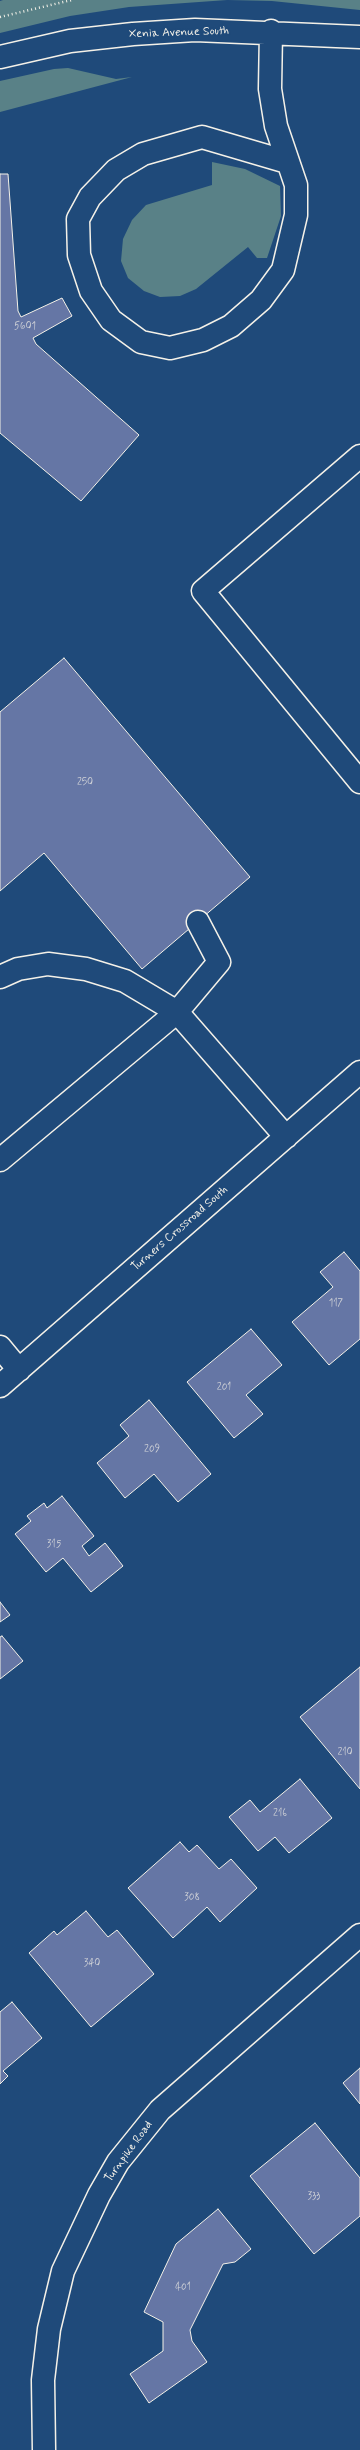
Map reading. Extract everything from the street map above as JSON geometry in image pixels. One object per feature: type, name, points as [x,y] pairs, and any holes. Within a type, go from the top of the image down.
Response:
[{"type":"street","name":"Xenia Avenue South","points":[[0,57],[70,41],[133,34],[195,30],[270,31],[360,37]]},
{"type":"street","points":[[270,31],[270,89],[276,126],[287,162],[296,184],[296,215],[283,270],[261,300],[231,326],[203,340],[170,348],[141,342],[111,320],[91,291],[78,255],[78,220],[90,197],[116,170],[143,154],[202,137],[287,162]]},
{"type":"street","points":[[360,456],[203,591],[360,782]]},
{"type":"street","points":[[0,1160],[176,1012],[219,962],[198,922]]},
{"type":"street","points":[[0,976],[18,969],[48,964],[86,969],[125,981],[176,1012],[286,1137]]},
{"type":"street","name":"Turners Crossroad South","points":[[0,1386],[360,1072]]},
{"type":"street","points":[[0,1346],[19,1370]]},
{"type":"street","name":"Turnpike Road","points":[[44,2450],[43,2380],[48,2337],[63,2271],[99,2195],[118,2162],[160,2110],[360,1935]]},
{"type":"path","points":[[0,17],[72,0]]},
{"type":"green space","points":[[3,0],[227,0],[129,7],[70,16],[0,33],[0,1]]},
{"type":"green space","points":[[228,0],[360,0],[360,10],[272,1]]},
{"type":"green space","points":[[68,68],[116,79],[132,77],[0,112],[0,81],[54,69]]},
{"type":"green space","points":[[212,162],[245,169],[280,186],[281,216],[267,258],[257,258],[248,247],[196,289],[180,296],[160,297],[144,291],[128,278],[121,261],[123,239],[132,220],[146,205],[212,185]]},
{"type":"building","points":[[0,174],[8,174],[18,311],[21,317],[62,298],[72,316],[33,338],[36,344],[139,435],[81,501],[0,433]]},
{"type":"building","points":[[64,658],[250,877],[142,969],[44,853],[0,891],[0,712]]},
{"type":"building","points":[[344,1252],[360,1271],[360,1339],[329,1365],[292,1322],[333,1287],[320,1272]]},
{"type":"building","points":[[251,1329],[282,1365],[246,1395],[263,1414],[234,1438],[187,1382]]},
{"type":"building","points":[[149,1400],[211,1474],[178,1502],[154,1474],[125,1498],[97,1463],[129,1436],[120,1425]]},
{"type":"building","points":[[62,1496],[94,1536],[82,1546],[89,1556],[105,1543],[123,1566],[91,1592],[63,1558],[46,1572],[15,1534],[31,1521],[27,1516],[44,1503],[47,1508]]},
{"type":"building","points":[[0,1602],[10,1615],[0,1622]]},
{"type":"building","points":[[2,1636],[23,1661],[0,1679],[0,1637]]},
{"type":"building","points":[[360,1667],[360,1789],[300,1717]]},
{"type":"building","points":[[300,1779],[332,1818],[289,1853],[275,1837],[258,1851],[229,1817],[250,1800],[260,1812]]},
{"type":"building","points":[[180,1842],[189,1852],[197,1845],[219,1869],[231,1859],[257,1888],[220,1922],[207,1907],[173,1938],[128,1888]]},
{"type":"building","points":[[86,1911],[108,1937],[117,1930],[154,1974],[91,2027],[29,1953],[54,1931],[57,1935]]},
{"type":"building","points":[[12,2002],[42,2038],[3,2071],[8,2076],[0,2084],[0,2012]]},
{"type":"building","points":[[360,2068],[360,2104],[343,2083]]},
{"type":"building","points":[[315,2123],[360,2178],[360,2216],[314,2254],[250,2176]]},
{"type":"building","points":[[218,2209],[251,2249],[235,2262],[223,2264],[190,2330],[192,2341],[207,2362],[149,2403],[130,2374],[163,2351],[163,2322],[144,2312],[176,2244]]}]
